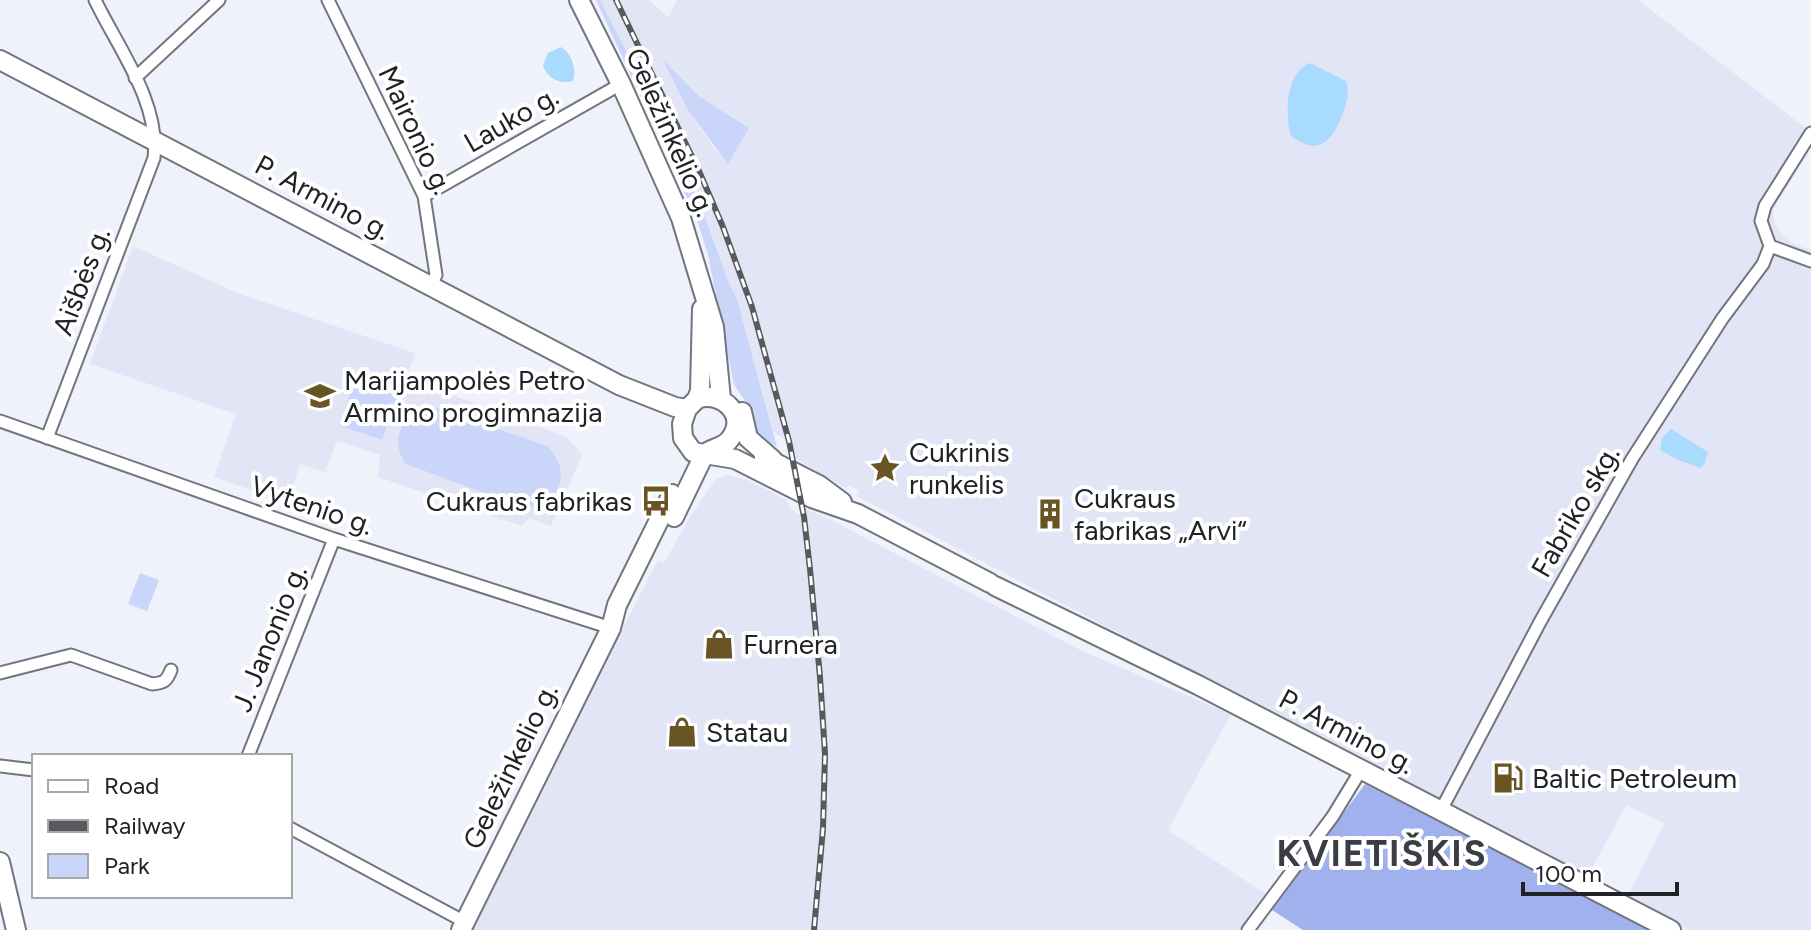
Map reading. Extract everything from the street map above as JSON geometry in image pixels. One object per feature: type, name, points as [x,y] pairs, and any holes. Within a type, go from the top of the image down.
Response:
[{"type":"main road","name":"Geležinkelio g.","points":[[463,926],[611,628],[617,605],[664,511],[735,416],[730,406],[697,410],[708,326],[702,290],[681,218],[621,84],[579,0]]},
{"type":"main road","name":"P. Armino g.","points":[[0,60],[619,385],[637,399],[697,410],[695,442],[713,448],[748,468],[770,467]]},
{"type":"main road","points":[[708,326],[721,347],[725,385],[741,409],[746,434],[770,467]]},
{"type":"main road","name":"Geležinkelio g.","points":[[611,628],[626,609],[651,556],[713,448]]},
{"type":"main road","name":"P. Armino g.","points":[[713,448],[749,449],[770,467],[819,485],[858,514],[1198,685],[1671,930]]},
{"type":"main road","points":[[0,862],[16,930]]},
{"type":"street","points":[[95,0],[135,78],[152,118],[156,141]]},
{"type":"street","points":[[135,78],[219,0]]},
{"type":"street","name":"Maironio g.","points":[[328,0],[424,196],[436,275],[431,286]]},
{"type":"street","name":"Lauko g.","points":[[424,196],[621,84]]},
{"type":"street","points":[[1809,136],[1765,206],[1761,221],[1770,246],[1811,261]]},
{"type":"street","name":"Aišbės g.","points":[[47,438],[154,158],[156,141]]},
{"type":"street","name":"Fabriko skg.","points":[[1440,812],[1540,622],[1632,459],[1722,319],[1763,264],[1770,246]]},
{"type":"street","name":"Vytenio g.","points":[[0,421],[334,539],[611,628]]},
{"type":"street","name":"J. Janonio g.","points":[[249,754],[334,539]]},
{"type":"street","points":[[0,673],[71,655],[152,684],[162,684],[171,670]]},
{"type":"street","points":[[0,766],[32,770]]},
{"type":"street","points":[[1248,930],[1333,816],[1361,770]]},
{"type":"street","points":[[292,829],[463,926]]},
{"type":"shaded area","points":[[600,0],[649,0],[668,17],[677,0],[1638,0],[1811,132],[1811,147],[1773,210],[1775,224],[1781,233],[1793,244],[1811,250],[1811,930],[1689,930],[1627,898],[1664,823],[1626,805],[1587,878],[857,496],[859,490],[849,486],[846,489],[795,458],[792,442],[774,433],[737,299],[728,284],[703,213],[652,102]],"holes":[[[665,63],[700,97],[749,128],[728,163],[688,110]]]},
{"type":"shaded area","points":[[561,47],[573,62],[573,81],[555,80],[543,66],[548,53]]},
{"type":"shaded area","points":[[1310,63],[1346,81],[1348,89],[1335,131],[1318,145],[1301,142],[1291,136],[1288,117],[1291,85],[1302,68]]},
{"type":"shaded area","name":"Marijampolės Petro Armino progimnazija","points":[[133,246],[240,294],[415,353],[406,378],[567,437],[582,455],[551,526],[529,518],[522,526],[378,477],[380,455],[337,441],[325,472],[300,464],[288,503],[214,477],[236,414],[90,364]]},
{"type":"shaded area","points":[[1671,429],[1708,452],[1704,465],[1700,468],[1660,450],[1662,438]]},
{"type":"shaded area","points":[[727,475],[748,480],[787,500],[790,509],[807,519],[806,509],[831,520],[1084,652],[1231,714],[1168,830],[1269,896],[1245,930],[467,930],[658,560],[664,563],[715,480]]},
{"type":"shaded area","points":[[1365,784],[1653,930],[1303,930],[1272,910]]},
{"type":"green space","points":[[596,0],[600,0],[640,79],[703,213],[737,299],[777,447],[755,434],[750,408],[734,385],[708,255],[696,217]]},
{"type":"green space","points":[[663,60],[700,97],[749,128],[728,164],[688,110]]},
{"type":"green space","points":[[356,376],[399,391],[382,440],[339,425]]},
{"type":"green space","points":[[427,408],[437,408],[547,446],[560,466],[561,476],[555,494],[537,506],[525,508],[406,464],[399,447],[401,430],[411,417]]},
{"type":"green space","points":[[140,573],[159,580],[147,611],[128,604]]},
{"type":"railway","points":[[616,0],[723,227],[752,307],[789,441],[804,517],[810,569],[825,754],[823,828],[814,930]]},
{"type":"place","name":"Marijampolės Petro Armino progimnazija","points":[[320,396]]},
{"type":"place","name":"Cukrinis runkelis","points":[[885,468]]},
{"type":"place","name":"Cukraus fabrikas","points":[[656,501]]},
{"type":"place","name":"Cukraus fabrikas „Arvi“","points":[[1050,514]]},
{"type":"place","name":"Furnera","points":[[719,644]]},
{"type":"place","name":"Statau","points":[[682,732]]},
{"type":"place","name":"Baltic Petroleum","points":[[1508,778]]},
{"type":"district","name":"KVIETIŠKIS","points":[[1382,853]]}]
